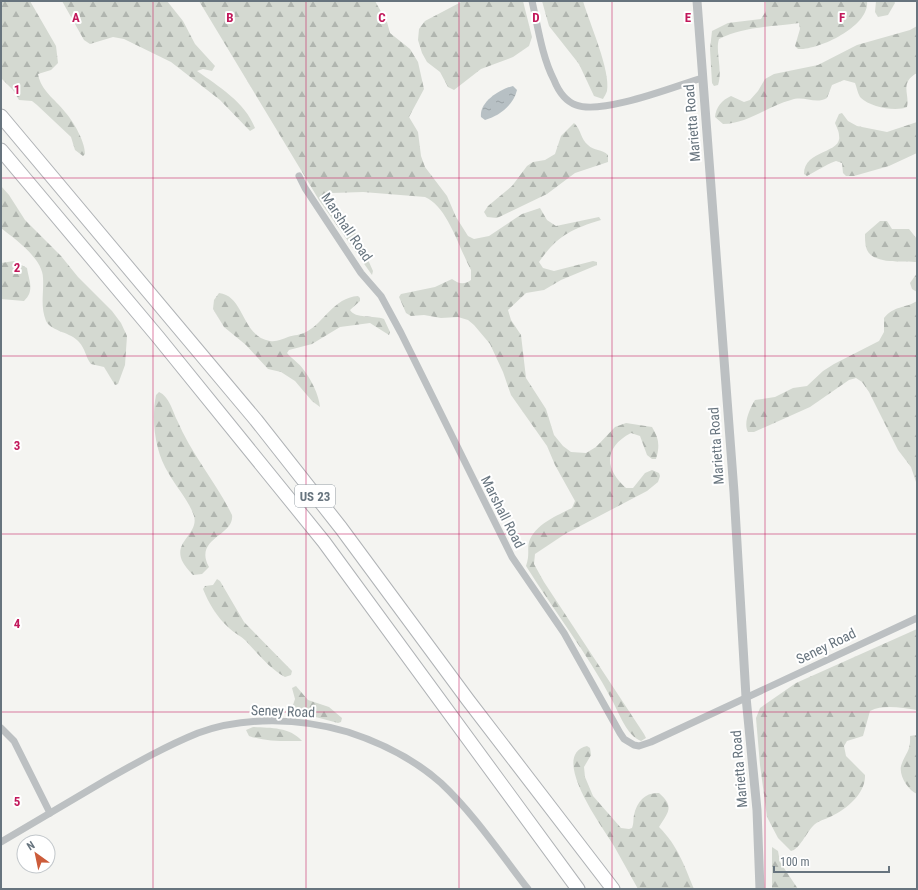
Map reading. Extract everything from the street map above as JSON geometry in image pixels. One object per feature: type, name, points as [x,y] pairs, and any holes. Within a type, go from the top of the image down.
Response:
[{"type":"highway","name":"US 23","points":[[1,116],[266,432],[341,528],[468,700],[613,889]]},
{"type":"highway","name":"US 23","points":[[1,150],[163,343],[324,542],[578,889]]},
{"type":"street","points":[[532,1],[553,80],[568,101],[590,108],[610,106],[702,78]]},
{"type":"street","name":"Marietta Road","points":[[697,1],[734,492],[746,697],[757,810],[760,889]]},
{"type":"street","name":"Marshall Road","points":[[299,176],[305,188],[361,273],[381,296],[401,332],[512,557],[564,633],[624,739],[629,743],[639,746],[651,742],[746,697]]},
{"type":"street","name":"Seney Road","points":[[746,697],[917,618]]},
{"type":"street","name":"Seney Road","points":[[1,842],[143,760],[199,733],[248,722],[308,723],[330,727],[362,737],[395,751],[425,771],[440,783],[473,819],[528,889]]},
{"type":"street","points":[[1,728],[14,741],[50,813]]},
{"type":"green space","points":[[1,1],[30,1],[56,46],[58,63],[51,70],[38,74],[45,90],[61,107],[75,126],[83,143],[85,154],[83,156],[75,150],[71,137],[32,101],[19,100],[13,90],[1,78]]},
{"type":"green space","points":[[62,1],[167,1],[183,21],[195,44],[215,66],[212,71],[203,69],[197,71],[238,102],[245,110],[255,128],[250,131],[220,100],[171,62],[124,39],[113,37],[90,44],[84,40]]},
{"type":"green space","points":[[199,1],[375,1],[387,22],[390,33],[410,49],[418,62],[424,89],[409,117],[418,132],[421,156],[425,167],[447,196],[456,217],[468,236],[474,239],[489,236],[522,214],[540,208],[547,220],[556,226],[599,217],[601,220],[573,230],[552,246],[539,262],[543,268],[554,271],[593,261],[597,262],[597,265],[561,280],[544,290],[526,293],[508,310],[511,320],[521,335],[526,378],[546,409],[554,435],[563,446],[571,452],[586,453],[596,447],[615,427],[626,423],[652,427],[656,435],[658,450],[656,459],[652,459],[647,455],[640,436],[631,433],[616,445],[610,459],[614,473],[626,488],[633,488],[645,473],[652,470],[659,473],[660,476],[658,482],[647,491],[565,534],[535,554],[534,564],[544,582],[646,738],[641,741],[628,729],[592,666],[526,566],[528,559],[528,545],[536,530],[547,521],[572,508],[575,501],[555,465],[547,446],[511,395],[503,372],[490,344],[468,320],[458,317],[441,318],[424,315],[411,316],[406,313],[399,297],[401,294],[435,287],[452,279],[462,283],[466,283],[471,280],[471,270],[446,219],[433,202],[425,197],[363,192],[332,193],[330,197],[332,203],[357,235],[373,271],[372,275],[319,200]]},
{"type":"green space","points":[[463,1],[523,1],[532,37],[529,46],[513,57],[481,69],[454,90],[448,87],[440,72],[427,62],[422,53],[418,40],[419,29],[425,21]]},
{"type":"green space","points":[[542,1],[583,1],[606,71],[607,91],[603,99],[594,96],[579,64],[549,26]]},
{"type":"green space","points":[[766,1],[867,1],[866,10],[860,19],[842,35],[830,41],[807,48],[798,49],[795,46],[800,29],[799,23],[748,29],[719,39],[718,49],[720,73],[718,85],[714,86],[712,83],[710,49],[712,31],[728,23],[761,19],[766,11]]},
{"type":"green space","points":[[876,1],[894,1],[895,3],[888,15],[878,17],[875,12]]},
{"type":"green space","points":[[917,26],[917,73],[908,81],[906,89],[908,102],[907,107],[890,109],[870,104],[860,97],[855,83],[844,80],[832,85],[827,98],[823,100],[796,99],[782,103],[741,121],[732,123],[723,124],[715,117],[718,107],[725,100],[731,96],[744,102],[750,100],[758,91],[765,79],[774,74],[818,65],[857,45],[910,30]]},
{"type":"green space","points":[[842,113],[848,121],[857,126],[887,132],[917,122],[917,153],[889,166],[854,176],[846,176],[843,173],[842,163],[836,161],[807,176],[804,174],[806,166],[810,160],[835,146],[839,141],[839,133],[835,123],[839,114]]},
{"type":"green space","points":[[574,123],[590,147],[608,155],[608,162],[575,173],[547,194],[497,218],[487,217],[484,212],[488,206],[512,186],[527,166],[533,162],[545,160],[555,154],[561,136]]},
{"type":"green space","points":[[1,186],[9,195],[25,220],[61,256],[78,277],[112,311],[121,323],[127,336],[125,365],[118,384],[115,385],[104,367],[91,364],[83,347],[76,339],[53,328],[46,321],[43,305],[42,271],[27,250],[1,228]]},
{"type":"green space","points":[[880,221],[887,221],[892,229],[909,229],[917,239],[917,262],[888,261],[874,257],[869,253],[866,245],[865,234]]},
{"type":"green space","points":[[14,261],[27,268],[30,290],[24,301],[1,299],[1,263]]},
{"type":"green space","points":[[917,273],[917,292],[912,289],[910,283]]},
{"type":"green space","points":[[219,293],[234,301],[253,332],[261,338],[270,341],[277,341],[306,332],[313,328],[342,301],[358,296],[360,301],[350,310],[352,313],[360,316],[384,319],[390,332],[389,335],[370,323],[340,327],[312,344],[289,350],[287,353],[301,367],[312,382],[320,407],[312,401],[295,381],[281,372],[268,369],[246,345],[224,327],[213,309],[214,300]]},
{"type":"green space","points":[[917,301],[917,485],[911,467],[898,450],[869,392],[862,382],[856,378],[849,380],[810,407],[754,432],[748,432],[746,424],[749,411],[755,400],[775,397],[793,388],[807,386],[823,371],[834,364],[879,341],[884,332],[884,318],[892,311]]},
{"type":"green space","points":[[159,392],[168,401],[189,445],[219,491],[232,515],[231,522],[227,528],[210,543],[206,550],[206,557],[209,567],[202,574],[193,575],[184,564],[180,556],[184,542],[192,530],[194,516],[189,505],[164,465],[157,446],[154,415],[156,395]]},
{"type":"green space","points":[[217,579],[220,581],[244,622],[292,671],[291,675],[285,677],[274,670],[246,641],[229,628],[217,615],[203,589],[205,586],[213,585]]},
{"type":"green space","points":[[917,629],[917,710],[887,707],[870,711],[863,736],[847,741],[844,746],[846,756],[865,775],[859,794],[844,809],[815,824],[797,848],[791,851],[778,838],[767,817],[760,765],[756,718],[760,708],[796,683]]},
{"type":"green space","points":[[296,686],[308,700],[329,707],[342,718],[341,722],[338,723],[297,712],[292,708],[295,699],[292,688]]},
{"type":"green space","points":[[253,727],[273,728],[286,731],[297,736],[302,741],[275,741],[255,738],[249,736],[246,730]]},
{"type":"green space","points":[[917,735],[917,794],[910,789],[905,782],[901,774],[901,766],[909,749],[910,736]]},
{"type":"green space","points":[[587,746],[590,748],[591,755],[584,767],[585,777],[593,796],[621,828],[632,828],[635,810],[646,796],[659,793],[667,802],[668,810],[659,827],[666,834],[676,849],[694,889],[638,889],[582,793],[576,777],[573,763],[577,752]]},
{"type":"green space","points":[[772,847],[778,851],[780,862],[798,889],[772,889]]},
{"type":"water","points":[[513,86],[517,90],[515,96],[505,110],[485,120],[481,117],[483,106],[491,97],[502,90]]}]
